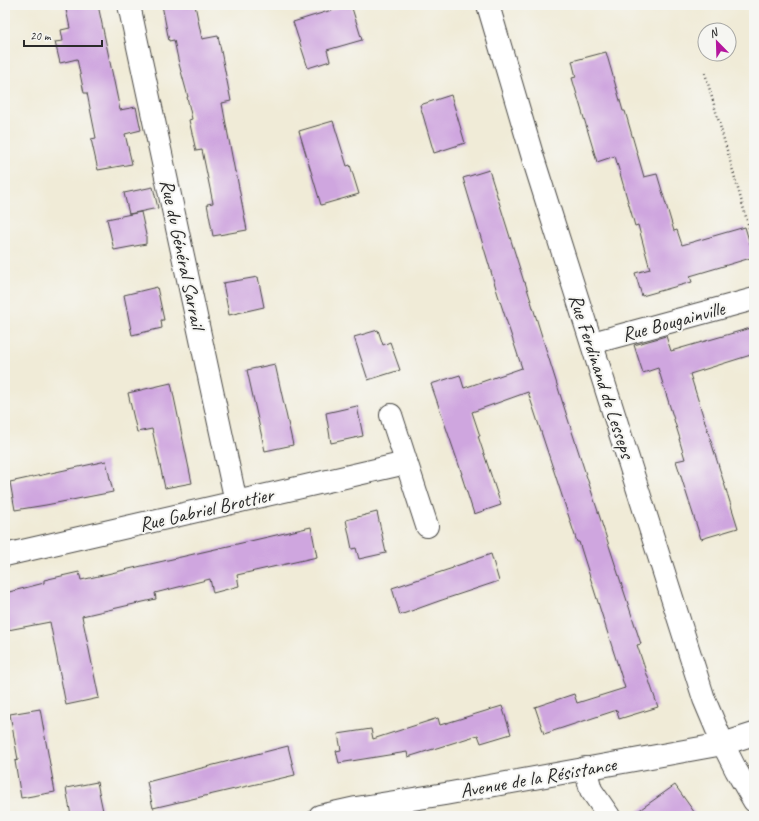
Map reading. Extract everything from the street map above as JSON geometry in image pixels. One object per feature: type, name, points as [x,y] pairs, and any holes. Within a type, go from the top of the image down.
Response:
[{"type":"street","name":"Rue du Général Sarrail","points":[[129,5],[236,502]]},
{"type":"street","name":"Rue Ferdinand de Lesseps","points":[[488,5],[533,158],[704,699],[723,744],[754,801]]},
{"type":"street","name":"Rue Bougainville","points":[[592,343],[754,299]]},
{"type":"street","points":[[391,415],[427,526]]},
{"type":"street","name":"Rue Gabriel Brottier","points":[[5,555],[406,463]]},
{"type":"street","name":"Avenue de la Résistance","points":[[320,816],[356,808],[445,794],[723,744],[754,734]]},
{"type":"street","points":[[586,768],[591,790],[609,816]]},
{"type":"path","points":[[705,73],[754,245]]},
{"type":"building","points":[[65,5],[98,5],[120,110],[136,107],[141,130],[125,134],[132,164],[98,170],[91,139],[96,138],[87,93],[84,93],[77,59],[60,63],[55,42],[63,41],[61,30],[70,28]]},
{"type":"building","points":[[162,5],[195,5],[202,39],[218,36],[231,101],[222,103],[247,230],[213,236],[207,204],[213,203],[202,150],[196,151],[189,120],[192,119],[188,97],[174,40],[169,41]]},
{"type":"building","points":[[351,5],[362,40],[327,50],[330,61],[308,68],[293,22]]},
{"type":"building","points":[[606,52],[644,177],[657,174],[674,231],[677,230],[682,245],[745,227],[754,257],[690,276],[692,282],[642,296],[635,273],[650,269],[638,225],[635,226],[615,156],[597,162],[572,78],[576,77],[572,61]]},
{"type":"building","points":[[451,95],[465,143],[434,153],[420,105]]},
{"type":"building","points":[[333,121],[347,166],[350,165],[359,194],[321,205],[299,131]]},
{"type":"building","points":[[489,170],[641,644],[637,645],[658,707],[619,719],[617,710],[544,734],[535,707],[574,694],[577,703],[625,688],[579,542],[577,542],[528,392],[472,412],[480,436],[478,436],[501,505],[474,514],[431,384],[460,375],[464,388],[522,368],[498,295],[463,178]]},
{"type":"building","points":[[153,187],[158,208],[129,214],[124,193]]},
{"type":"building","points":[[141,212],[146,235],[146,244],[114,250],[107,219]]},
{"type":"building","points":[[258,277],[264,307],[229,315],[223,283]]},
{"type":"building","points":[[157,287],[164,320],[161,320],[162,328],[132,335],[124,295]]},
{"type":"building","points":[[754,327],[754,354],[690,374],[738,528],[701,539],[676,461],[685,459],[658,368],[643,373],[634,345],[666,336],[671,351]]},
{"type":"building","points":[[378,330],[383,345],[390,342],[400,370],[368,380],[354,337]]},
{"type":"building","points":[[275,364],[293,445],[265,451],[247,370]]},
{"type":"building","points":[[171,383],[192,483],[165,488],[152,429],[137,432],[128,393]]},
{"type":"building","points":[[357,406],[363,436],[331,443],[326,413]]},
{"type":"building","points":[[106,461],[113,492],[15,510],[10,482]]},
{"type":"building","points":[[377,512],[386,553],[359,559],[356,548],[352,549],[346,520]]},
{"type":"building","points":[[311,527],[317,557],[237,575],[239,586],[213,593],[210,579],[155,593],[156,599],[82,616],[99,698],[66,705],[50,622],[8,630],[5,593],[44,583],[44,580],[79,572],[81,580]]},
{"type":"building","points":[[491,554],[499,581],[400,615],[392,588]]},
{"type":"building","points":[[502,706],[511,734],[481,743],[478,735],[408,757],[407,752],[339,763],[336,751],[341,750],[338,734],[371,729],[373,739],[438,718],[440,725]]},
{"type":"building","points":[[40,709],[55,792],[21,798],[15,761],[18,760],[10,714]]},
{"type":"building","points":[[288,746],[295,775],[153,808],[147,782]]},
{"type":"building","points":[[97,782],[104,816],[71,816],[66,788]]},
{"type":"building","points":[[675,785],[697,816],[631,816]]}]
